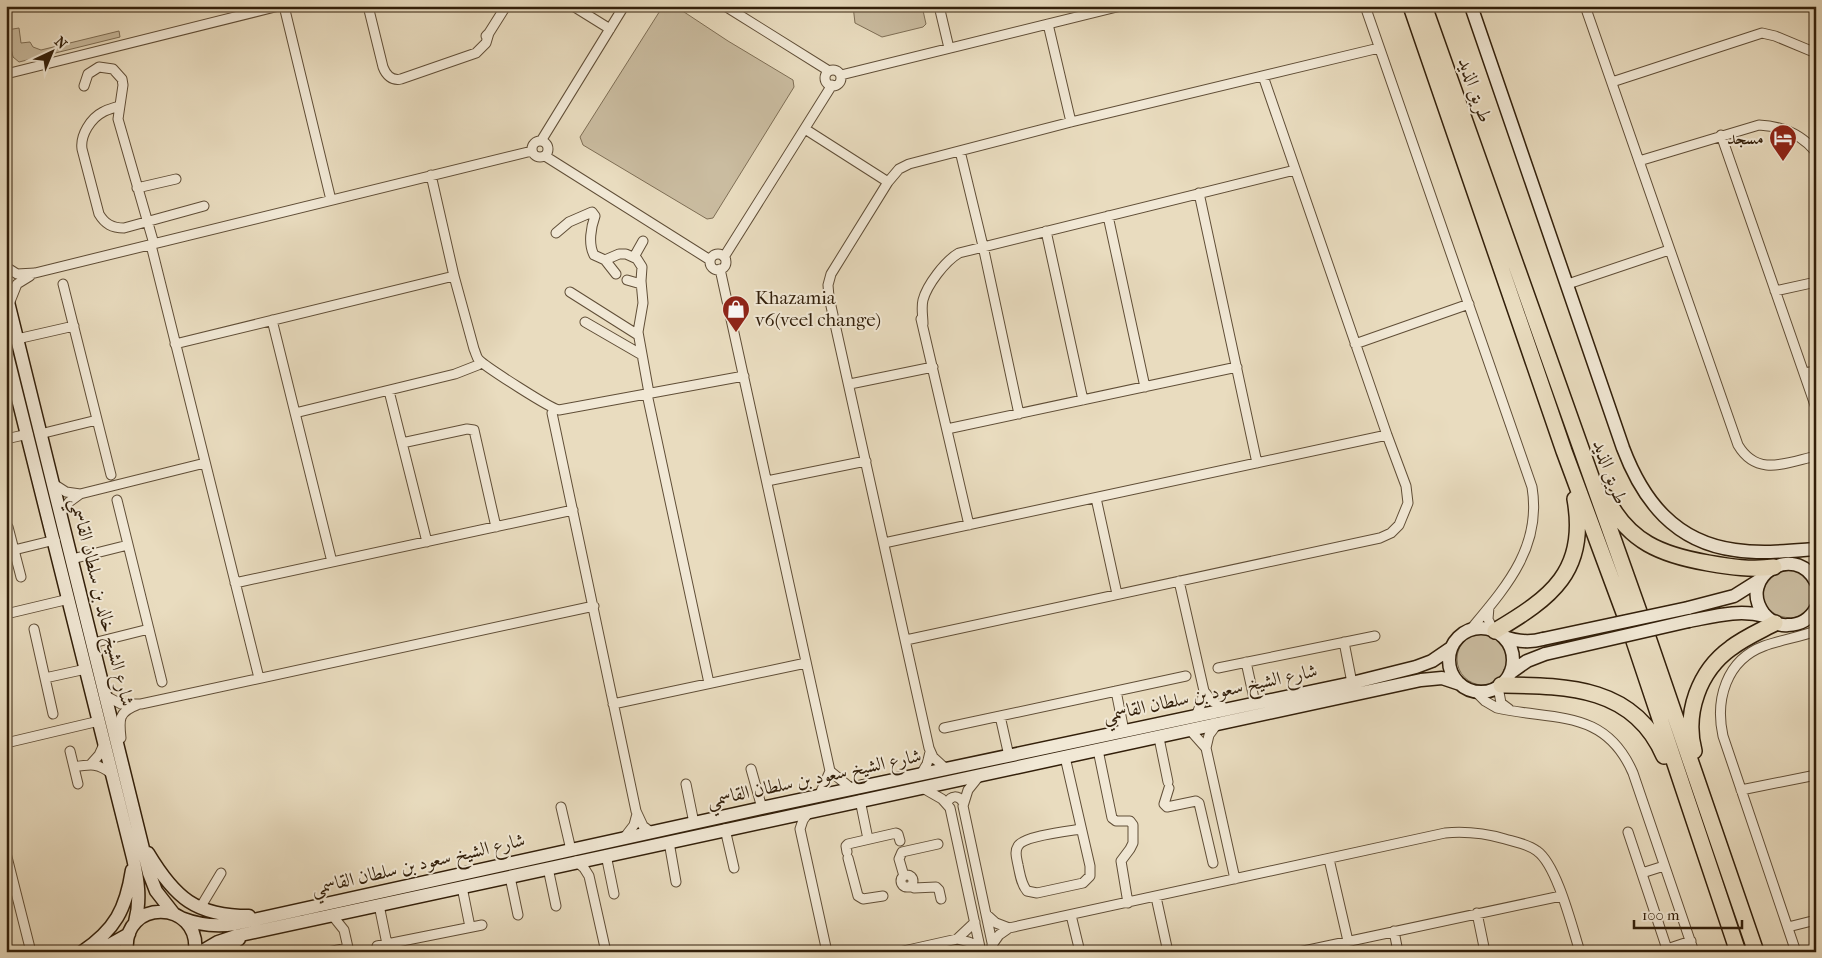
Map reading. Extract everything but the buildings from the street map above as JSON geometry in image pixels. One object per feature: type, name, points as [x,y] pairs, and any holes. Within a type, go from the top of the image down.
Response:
[{"type":"highway","name":"طريق الذيد","points":[[1411,6],[1564,451],[1630,629],[1738,952]]},
{"type":"highway","name":"طريق الذيد","points":[[1424,6],[1756,948]]},
{"type":"highway","points":[[1572,423],[1587,450],[1611,508],[1634,535],[1665,553],[1682,558],[1744,569],[1774,566]]},
{"type":"highway","points":[[1497,633],[1539,603],[1562,579],[1570,564],[1577,540],[1578,514],[1564,451]]},
{"type":"highway","points":[[1745,920],[1734,871],[1696,760],[1690,725],[1698,690],[1706,674],[1730,648],[1770,619]]},
{"type":"highway","points":[[1503,681],[1604,696],[1634,713],[1646,725],[1656,739],[1663,755],[1701,863],[1728,924]]},
{"type":"main road","points":[[1471,6],[1629,464],[1644,494],[1669,521],[1687,534],[1720,547],[1756,551],[1816,549]]},
{"type":"main road","name":"شارع الشيخ خالد بن سلطان القاسمي","points":[[8,299],[55,540],[133,858],[139,890],[138,912],[127,944],[128,952]]},
{"type":"main road","name":"شارع الشيخ خالد بن سلطان القاسمي","points":[[6,351],[19,402],[34,434],[52,483],[152,882],[161,899],[193,932],[195,952]]},
{"type":"main road","points":[[1770,619],[1759,608],[1757,598],[1757,588],[1766,572],[1774,566],[1793,564],[1802,567],[1814,576]]},
{"type":"main road","points":[[1761,579],[1734,596],[1688,608],[1535,641],[1518,641],[1477,628],[1461,635],[1451,648],[1450,667],[1460,684],[1475,691],[1487,691],[1503,681],[1527,661],[1546,654],[1735,612],[1745,612],[1770,619],[1783,626],[1793,626],[1802,623],[1815,609]]},
{"type":"main road","points":[[1497,633],[1508,642],[1513,657],[1503,681]]},
{"type":"main road","name":"شارع الشيخ سعود بن سلطان القاسمي","points":[[97,952],[132,928],[142,917],[157,911],[202,925],[224,926],[436,879],[574,855],[601,856],[860,800],[921,781],[946,769],[1352,683],[1422,665],[1432,661],[1451,648]]},
{"type":"main road","name":"شارع الشيخ سعود بن سلطان القاسمي","points":[[201,952],[218,942],[248,933],[548,868],[574,855],[624,838],[762,808],[852,789],[980,775],[1428,679],[1442,678],[1460,684]]},
{"type":"main road","points":[[1217,724],[1229,716],[1226,709]]},
{"type":"main road","points":[[142,843],[169,884],[193,905],[214,914],[267,916]]},
{"type":"main road","points":[[82,952],[104,935],[119,916],[128,893],[133,858]]},
{"type":"main road","points":[[427,895],[427,885],[436,879]]},
{"type":"main road","points":[[220,952],[248,933]]},
{"type":"street","points":[[6,74],[279,6]]},
{"type":"street","points":[[284,6],[331,200]]},
{"type":"street","points":[[368,6],[384,71],[389,77],[398,80],[476,53],[483,46],[506,6]]},
{"type":"street","points":[[573,6],[610,29]]},
{"type":"street","points":[[532,151],[535,143],[541,141],[624,6]]},
{"type":"street","points":[[725,6],[828,71],[836,70],[841,75]]},
{"type":"street","points":[[939,6],[949,48]]},
{"type":"street","points":[[841,75],[1120,6]]},
{"type":"street","points":[[1365,6],[1527,470],[1533,496],[1533,522],[1527,548],[1518,566],[1490,607],[1470,630]]},
{"type":"street","points":[[1585,6],[1738,445],[1744,455],[1753,462],[1764,466],[1816,456]]},
{"type":"street","points":[[1048,24],[1071,122]]},
{"type":"street","points":[[1612,82],[1762,33],[1775,36],[1816,53]]},
{"type":"street","points":[[981,950],[951,812],[947,803],[921,781],[930,752],[828,291],[829,279],[888,182],[900,169],[908,164],[1071,122],[1379,48]]},
{"type":"street","points":[[84,86],[85,80],[93,70],[100,67],[113,69],[122,79],[123,85],[118,119],[148,222],[175,344],[259,678]]},
{"type":"street","points":[[828,71],[825,78],[827,83],[832,86]]},
{"type":"street","points":[[724,257],[716,254],[711,257],[710,265],[713,268],[720,269],[725,265],[724,257],[832,86],[840,82],[841,75]]},
{"type":"street","points":[[906,640],[1365,541],[1386,536],[1396,528],[1400,518],[1407,509],[1408,497],[1406,486],[1262,76]]},
{"type":"street","points":[[119,106],[105,111],[96,118],[84,132],[82,140],[82,149],[99,214],[103,220],[109,226],[124,228],[204,206]]},
{"type":"street","points":[[1639,161],[1749,127],[1769,125],[1798,135],[1816,152]]},
{"type":"street","points":[[805,129],[888,182]]},
{"type":"street","points":[[1721,135],[1816,408]]},
{"type":"street","points":[[541,141],[548,148],[545,156]]},
{"type":"street","points":[[532,151],[537,157],[545,156],[710,260]]},
{"type":"street","points":[[6,268],[17,274],[35,273],[532,151]]},
{"type":"street","points":[[960,151],[983,246],[1019,414]]},
{"type":"street","points":[[969,525],[923,324],[919,314],[919,301],[922,292],[933,279],[941,263],[948,255],[958,251],[1295,170]]},
{"type":"street","points":[[431,175],[454,276],[474,349],[479,360],[541,401],[556,410],[576,408],[744,376]]},
{"type":"street","points":[[137,188],[176,178]]},
{"type":"street","points":[[1199,193],[1257,463]]},
{"type":"street","points":[[556,233],[569,222],[592,212],[595,216],[591,249],[596,257],[605,260],[616,274]]},
{"type":"street","points":[[1108,216],[1145,387]]},
{"type":"street","points":[[1046,231],[1083,400]]},
{"type":"street","points":[[634,257],[643,241]]},
{"type":"street","points":[[1568,284],[1670,250]]},
{"type":"street","points":[[605,260],[622,253],[634,257],[642,267],[643,303],[638,335],[648,393],[709,684]]},
{"type":"street","points":[[720,269],[830,771],[819,796]]},
{"type":"street","points":[[8,299],[18,284],[35,273]]},
{"type":"street","points":[[175,344],[454,276]]},
{"type":"street","points":[[627,280],[641,284]]},
{"type":"street","points":[[1775,292],[1816,282]]},
{"type":"street","points":[[63,284],[111,475]]},
{"type":"street","points":[[570,292],[638,335]]},
{"type":"street","points":[[1355,344],[1468,304]]},
{"type":"street","points":[[272,320],[332,562]]},
{"type":"street","points":[[586,322],[642,354]]},
{"type":"street","points":[[17,339],[74,326]]},
{"type":"street","points":[[474,349],[474,356],[478,364],[483,368],[496,372]]},
{"type":"street","points":[[295,413],[455,374],[478,364]]},
{"type":"street","points":[[850,384],[933,367]]},
{"type":"street","points":[[947,429],[1237,367]]},
{"type":"street","points":[[1804,373],[1816,370]]},
{"type":"street","points":[[6,388],[19,402]]},
{"type":"street","points":[[389,391],[427,542]]},
{"type":"street","points":[[541,401],[552,413],[561,414],[576,408]]},
{"type":"street","points":[[552,413],[637,814],[643,826],[652,832]]},
{"type":"street","points":[[6,439],[97,420]]},
{"type":"street","points":[[402,443],[467,429],[474,430],[496,527]]},
{"type":"street","points":[[884,543],[1387,435]]},
{"type":"street","points":[[767,481],[866,461]]},
{"type":"street","points":[[52,483],[66,492],[80,494],[205,463]]},
{"type":"street","points":[[60,514],[69,502],[80,494]]},
{"type":"street","points":[[1096,498],[1117,594]]},
{"type":"street","points":[[117,500],[162,682]]},
{"type":"street","points":[[235,582],[573,510]]},
{"type":"street","points":[[8,527],[21,577]]},
{"type":"street","points":[[14,550],[55,540]]},
{"type":"street","points":[[72,559],[128,545]]},
{"type":"street","points":[[1179,581],[1204,691],[1196,716]]},
{"type":"street","points":[[6,614],[69,599]]},
{"type":"street","points":[[118,745],[121,738],[120,718],[128,709],[139,704],[594,606]]},
{"type":"street","points":[[1490,607],[1488,619],[1497,633]]},
{"type":"street","points":[[34,629],[53,714]]},
{"type":"street","points":[[93,643],[149,630]]},
{"type":"street","points":[[1796,952],[1741,790],[1720,722],[1720,707],[1722,692],[1728,679],[1738,664],[1751,652],[1816,631]]},
{"type":"street","points":[[1218,668],[1375,636]]},
{"type":"street","points":[[1344,642],[1352,683]]},
{"type":"street","points":[[1246,662],[1255,703]]},
{"type":"street","points":[[613,704],[806,663]]},
{"type":"street","points":[[45,678],[86,669]]},
{"type":"street","points":[[944,728],[1186,676]]},
{"type":"street","points":[[1503,681],[1501,703],[1511,710]]},
{"type":"street","points":[[1116,691],[1124,730]]},
{"type":"street","points":[[1204,691],[1212,701],[1226,709]]},
{"type":"street","points":[[1475,691],[1497,708],[1581,721],[1604,734],[1613,742],[1628,761],[1633,772],[1694,952]]},
{"type":"street","points":[[106,696],[121,704],[139,704]]},
{"type":"street","points":[[1000,716],[1009,756]]},
{"type":"street","points":[[6,744],[99,721]]},
{"type":"street","points":[[1217,724],[1209,735],[1206,748],[1235,879]]},
{"type":"street","points":[[1190,730],[1206,748]]},
{"type":"street","points":[[1159,738],[1168,785],[1164,801],[1165,806],[1196,801],[1200,805],[1213,863]]},
{"type":"street","points":[[91,764],[99,755],[104,744]]},
{"type":"street","points":[[1098,750],[1112,818],[1116,821],[1130,820],[1132,823],[1132,846],[1121,863],[1128,903]]},
{"type":"street","points":[[70,751],[78,784]]},
{"type":"street","points":[[930,752],[946,769]]},
{"type":"street","points":[[1065,756],[1081,829],[1090,871],[1087,880],[1083,882],[1037,893],[1027,891],[1022,882],[1016,857],[1019,843],[1028,839],[1081,829]]},
{"type":"street","points":[[74,767],[91,764],[112,774]]},
{"type":"street","points":[[751,769],[762,808]]},
{"type":"street","points":[[830,771],[852,789]]},
{"type":"street","points":[[980,775],[968,790],[964,802],[964,812],[993,948]]},
{"type":"street","points":[[1741,790],[1816,775]]},
{"type":"street","points":[[686,784],[694,823]]},
{"type":"street","points":[[947,803],[948,800],[955,797],[964,802]]},
{"type":"street","points":[[860,800],[868,839]]},
{"type":"street","points":[[561,807],[574,855],[589,876],[606,952]]},
{"type":"street","points":[[800,829],[803,820],[809,812]]},
{"type":"street","points":[[624,838],[634,825],[637,814]]},
{"type":"street","points":[[785,817],[794,822],[800,829],[828,952]]},
{"type":"street","points":[[725,829],[734,868]]},
{"type":"street","points":[[993,948],[999,935],[1009,928],[1445,834],[1469,832],[1481,833],[1524,845],[1536,850],[1550,865],[1580,952]]},
{"type":"street","points":[[1628,832],[1668,950],[1691,941]]},
{"type":"street","points":[[883,896],[863,899],[858,896],[847,844],[897,833],[901,846],[899,859],[904,876],[901,880],[902,884],[906,887],[911,886],[914,888],[936,887],[942,899]]},
{"type":"street","points":[[669,842],[676,882]]},
{"type":"street","points":[[901,846],[938,844]]},
{"type":"street","points":[[6,853],[30,950]]},
{"type":"street","points":[[589,876],[591,866],[601,856],[614,894]]},
{"type":"street","points":[[1329,859],[1348,941]]},
{"type":"street","points":[[1642,873],[1664,866]]},
{"type":"street","points":[[548,868],[556,906]]},
{"type":"street","points":[[200,908],[221,873]]},
{"type":"street","points":[[510,877],[518,915]]},
{"type":"street","points":[[462,887],[470,927]]},
{"type":"street","points":[[1299,952],[1561,896]]},
{"type":"street","points":[[1156,897],[1168,952]]},
{"type":"street","points":[[379,905],[387,944]]},
{"type":"street","points":[[328,952],[348,950],[344,930],[346,920],[351,911]]},
{"type":"street","points":[[986,913],[996,923],[1009,928]]},
{"type":"street","points":[[1477,913],[1485,952]]},
{"type":"street","points":[[332,915],[344,930]]},
{"type":"street","points":[[1070,915],[1080,952]]},
{"type":"street","points":[[1788,927],[1816,920]]},
{"type":"street","points":[[956,939],[975,922]]},
{"type":"street","points":[[377,946],[482,924]]},
{"type":"street","points":[[1394,931],[1398,952]]},
{"type":"street","points":[[898,952],[956,939],[969,942],[981,950]]},
{"type":"shaded area","points":[[663,6],[675,6],[793,80],[794,87],[713,218],[707,219],[583,145],[580,137]]},
{"type":"shaded area","points":[[853,6],[922,6],[926,24],[923,27],[882,37],[855,23]]},
{"type":"shaded area","points":[[19,28],[21,43],[30,42],[33,47],[41,50],[119,31],[120,37],[19,62],[13,57],[7,30]]},
{"type":"shaded area","points":[[1793,566],[1813,582],[1815,596],[1811,607],[1804,614],[1795,617],[1785,617],[1776,614],[1768,608],[1764,600],[1764,589],[1770,575]]},
{"type":"shaded area","points":[[1478,633],[1488,633],[1498,637],[1505,644],[1509,659],[1505,674],[1498,681],[1488,685],[1478,685],[1468,681],[1461,674],[1457,664],[1457,654],[1461,644],[1468,637]]},
{"type":"place","name":"مسجد","points":[[1783,162]]},
{"type":"place","name":"Khazamia v6(veel change)","points":[[736,333]]}]
